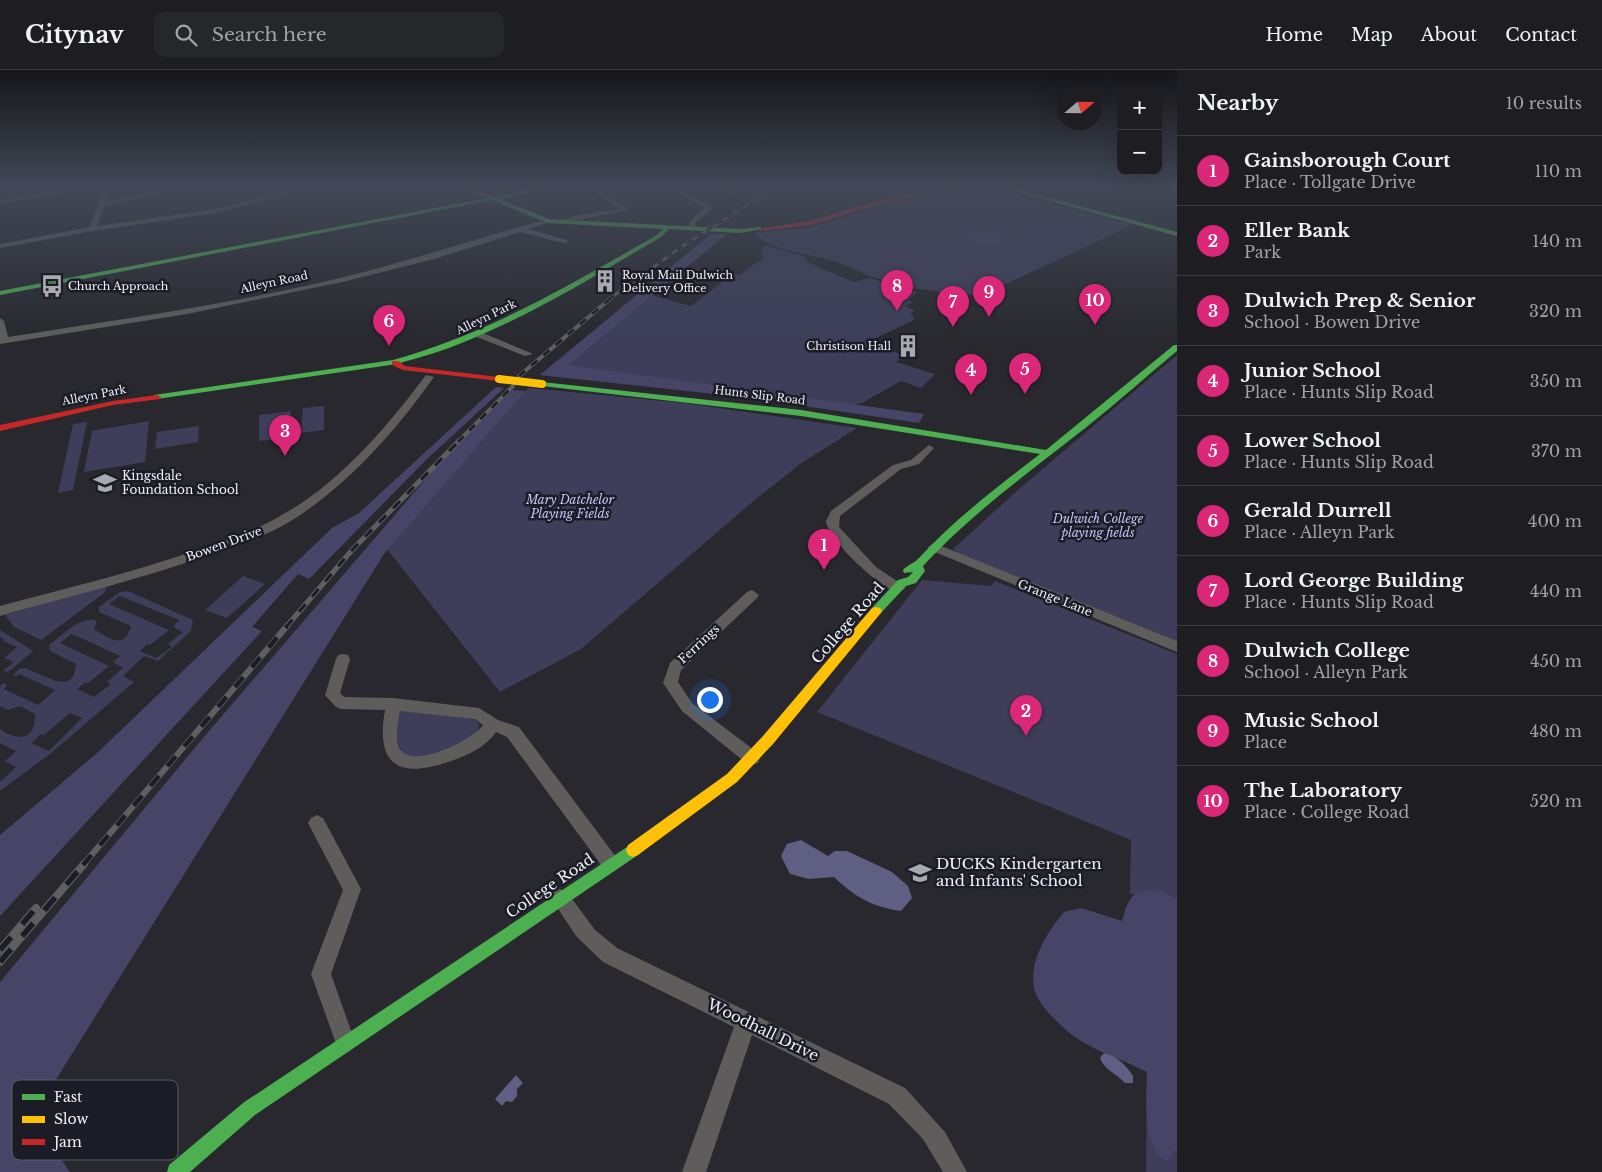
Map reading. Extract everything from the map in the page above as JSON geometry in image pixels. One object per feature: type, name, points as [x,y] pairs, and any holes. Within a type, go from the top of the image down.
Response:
[{"type":"main road","points":[[0,293],[285,239]]},
{"type":"main road","name":"Alleyn Park","points":[[0,428],[113,403],[394,362],[440,351],[480,335],[653,239]]},
{"type":"main road","name":"College Road","points":[[176,1172],[249,1109],[610,863],[649,839],[726,783],[752,758],[900,585],[903,575],[911,566],[918,565],[934,547],[1046,452],[1177,347]]},
{"type":"main road","name":"Hunts Slip Road","points":[[440,351],[450,365],[470,376]]},
{"type":"main road","name":"Hunts Slip Road","points":[[394,362],[403,368],[783,410],[976,439],[1046,452]]},
{"type":"street","points":[[0,246],[36,239]]},
{"type":"street","name":"Alleyn Road","points":[[2,341],[130,321],[283,292],[431,257],[490,239]]},
{"type":"street","points":[[552,239],[564,243]]},
{"type":"street","points":[[0,321],[2,341]]},
{"type":"street","points":[[480,335],[528,354]]},
{"type":"street","name":"Bowen Drive","points":[[0,611],[176,562],[245,538],[285,519],[316,498],[362,459],[430,382]]},
{"type":"street","points":[[900,585],[871,570],[833,528],[832,521],[835,514],[873,484],[897,467],[915,462],[928,448]]},
{"type":"street","name":"Grange Lane","points":[[934,547],[1177,647]]},
{"type":"street","name":"Ferrings","points":[[752,595],[675,667],[670,683],[687,707],[752,758]]},
{"type":"street","points":[[343,658],[332,695],[341,703],[393,704],[450,709],[479,714],[493,724],[513,732],[610,863]]},
{"type":"street","points":[[393,704],[389,734],[393,752],[404,762],[418,764],[455,752],[484,736],[493,724]]},
{"type":"street","points":[[317,823],[352,889],[322,974],[327,995],[345,1042]]},
{"type":"street","name":"Woodhall Drive","points":[[560,898],[578,926],[597,947],[897,1096],[924,1121],[946,1152],[955,1172]]},
{"type":"street","points":[[694,1172],[746,1022]]},
{"type":"green space","points":[[763,239],[1102,239],[980,296],[910,288],[872,277],[835,261],[786,250]]},
{"type":"green space","points":[[764,245],[806,257],[807,262],[854,282],[869,278],[917,292],[909,300],[913,302],[905,306],[915,311],[910,313],[913,315],[914,320],[870,341],[904,356],[896,362],[935,374],[921,388],[901,381],[862,403],[834,410],[702,392],[540,375],[640,292],[691,306],[733,274],[740,275],[764,257],[761,253]]},
{"type":"green space","name":"Dulwich College playing fields","points":[[1177,355],[1177,641],[959,554],[953,549],[1019,489]]},
{"type":"green space","name":"Mary Datchelor Playing Fields","points":[[529,388],[684,403],[857,428],[800,464],[750,504],[581,649],[500,692],[387,549],[515,398]]},
{"type":"green space","points":[[324,406],[324,430],[301,433],[303,408]]},
{"type":"green space","points":[[291,411],[291,437],[259,441],[259,415]]},
{"type":"green space","points":[[149,421],[145,462],[84,472],[92,431]]},
{"type":"green space","points":[[87,422],[73,490],[58,493],[73,424]]},
{"type":"green space","points":[[199,426],[198,442],[155,449],[157,432]]},
{"type":"green space","points":[[243,576],[265,584],[227,618],[205,610]]},
{"type":"green space","points":[[922,580],[991,586],[995,581],[1177,654],[1177,1172],[1146,1172],[1147,1051],[1135,895],[1130,893],[1131,840],[817,712]]},
{"type":"green space","points":[[100,587],[107,587],[104,593],[41,640],[14,627],[5,615]]},
{"type":"green space","points":[[128,591],[193,620],[191,631],[158,661],[144,656],[123,676],[134,682],[50,754],[0,791],[0,782],[16,767],[5,761],[16,751],[0,743],[0,729],[13,736],[25,736],[29,734],[35,723],[35,714],[20,706],[8,710],[0,706],[0,686],[3,683],[7,685],[4,689],[38,705],[55,690],[19,674],[17,676],[13,675],[20,668],[62,682],[69,681],[74,675],[76,664],[50,651],[49,645],[78,623],[91,620],[97,621],[94,629],[110,639],[120,640],[125,638],[131,626],[99,612],[99,607],[120,592]],"holes":[[[120,596],[179,620],[173,627],[183,632],[168,644],[172,647],[156,658],[140,651],[147,644],[150,645],[169,630],[109,604]],[[72,634],[120,656],[113,662],[123,668],[107,682],[111,684],[94,697],[77,689],[86,682],[88,683],[109,666],[60,643]],[[70,713],[82,718],[49,751],[31,743],[41,734],[44,735]]]},
{"type":"green space","points":[[0,630],[33,651],[8,672],[3,671],[14,662],[4,658],[17,647],[3,641],[5,640],[0,637]]},
{"type":"green space","points":[[404,710],[474,719],[479,723],[477,731],[471,738],[450,749],[424,756],[405,756],[397,740],[399,711]]},
{"type":"shaded area","points":[[704,239],[720,239],[568,365],[924,414],[919,423],[751,398],[540,375]]},
{"type":"shaded area","points":[[966,239],[1000,239],[1002,244],[979,245]]},
{"type":"shaded area","points":[[496,387],[504,388],[427,459],[309,579],[298,574],[252,627],[262,631],[0,916],[0,835],[96,754],[332,528],[359,513]]},
{"type":"shaded area","points":[[512,390],[525,391],[384,554],[56,1080],[12,1080],[12,1160],[62,1160],[70,1172],[0,1172],[0,982],[209,731],[436,467]]},
{"type":"shaded area","points":[[801,840],[828,856],[835,851],[847,851],[892,872],[908,886],[912,898],[901,911],[881,907],[864,900],[834,877],[809,879],[790,874],[781,856],[787,844]]},
{"type":"shaded area","points":[[1147,890],[1162,892],[1177,900],[1177,1147],[1167,1161],[1153,1145],[1149,1134],[1146,1108],[1147,1072],[1092,1047],[1070,1033],[1057,1022],[1040,1001],[1034,988],[1033,978],[1034,968],[1041,947],[1051,929],[1064,912],[1081,908],[1122,921],[1127,905],[1132,897]]},
{"type":"shaded area","points":[[1104,1053],[1113,1056],[1124,1065],[1133,1076],[1133,1083],[1125,1083],[1104,1065],[1100,1058]]},
{"type":"shaded area","points":[[516,1075],[523,1083],[517,1089],[517,1096],[512,1102],[506,1101],[502,1106],[495,1099]]},
{"type":"railway","points":[[609,299],[693,239]]},
{"type":"railway","points":[[519,376],[611,298]]},
{"type":"railway","points":[[458,442],[513,386]]},
{"type":"railway","points":[[286,627],[353,549],[459,441]]},
{"type":"railway","points":[[83,865],[287,626]]},
{"type":"railway","points":[[0,962],[84,864]]},
{"type":"railway","points":[[0,950],[36,908]]},
{"type":"traffic: fast","points":[[0,293],[280,239]]},
{"type":"traffic: fast","points":[[157,397],[394,362],[430,352],[499,325],[531,309],[653,239]]},
{"type":"traffic: fast","points":[[908,570],[918,565],[948,533],[984,502],[1087,422],[1177,347]]},
{"type":"traffic: fast","points":[[542,384],[801,413],[1045,452]]},
{"type":"traffic: fast","points":[[876,611],[902,583],[912,580],[920,571],[918,565]]},
{"type":"traffic: fast","points":[[176,1172],[249,1109],[633,850]]},
{"type":"traffic: slow","points":[[499,379],[542,384]]},
{"type":"traffic: slow","points":[[633,850],[732,778],[768,740],[876,611]]},
{"type":"traffic: jam","points":[[395,363],[403,368],[499,379]]},
{"type":"traffic: jam","points":[[0,428],[113,403],[157,397]]},
{"type":"place","name":"Royal Mail Dulwich Delivery Office","points":[[605,281]]},
{"type":"place","name":"Church Approach","points":[[52,286]]},
{"type":"place","name":"Dulwich College","points":[[897,311]]},
{"type":"place","name":"Music School","points":[[989,317]]},
{"type":"place","name":"The Laboratory","points":[[1095,325]]},
{"type":"place","name":"Lord George Building","points":[[953,327]]},
{"type":"place","name":"Gerald Durrell","points":[[389,346]]},
{"type":"place","name":"Christison Hall","points":[[908,346]]},
{"type":"place","name":"Lower School","points":[[1025,394]]},
{"type":"place","name":"Junior School","points":[[971,395]]},
{"type":"place","name":"Dulwich Prep & Senior","points":[[285,456]]},
{"type":"place","name":"Kingsdale Foundation School","points":[[105,483]]},
{"type":"place","name":"Gainsborough Court","points":[[824,570]]},
{"type":"place","name":"Eller Bank","points":[[1026,736]]},
{"type":"place","name":"DUCKS Kindergarten and Infants' School","points":[[920,873]]}]
